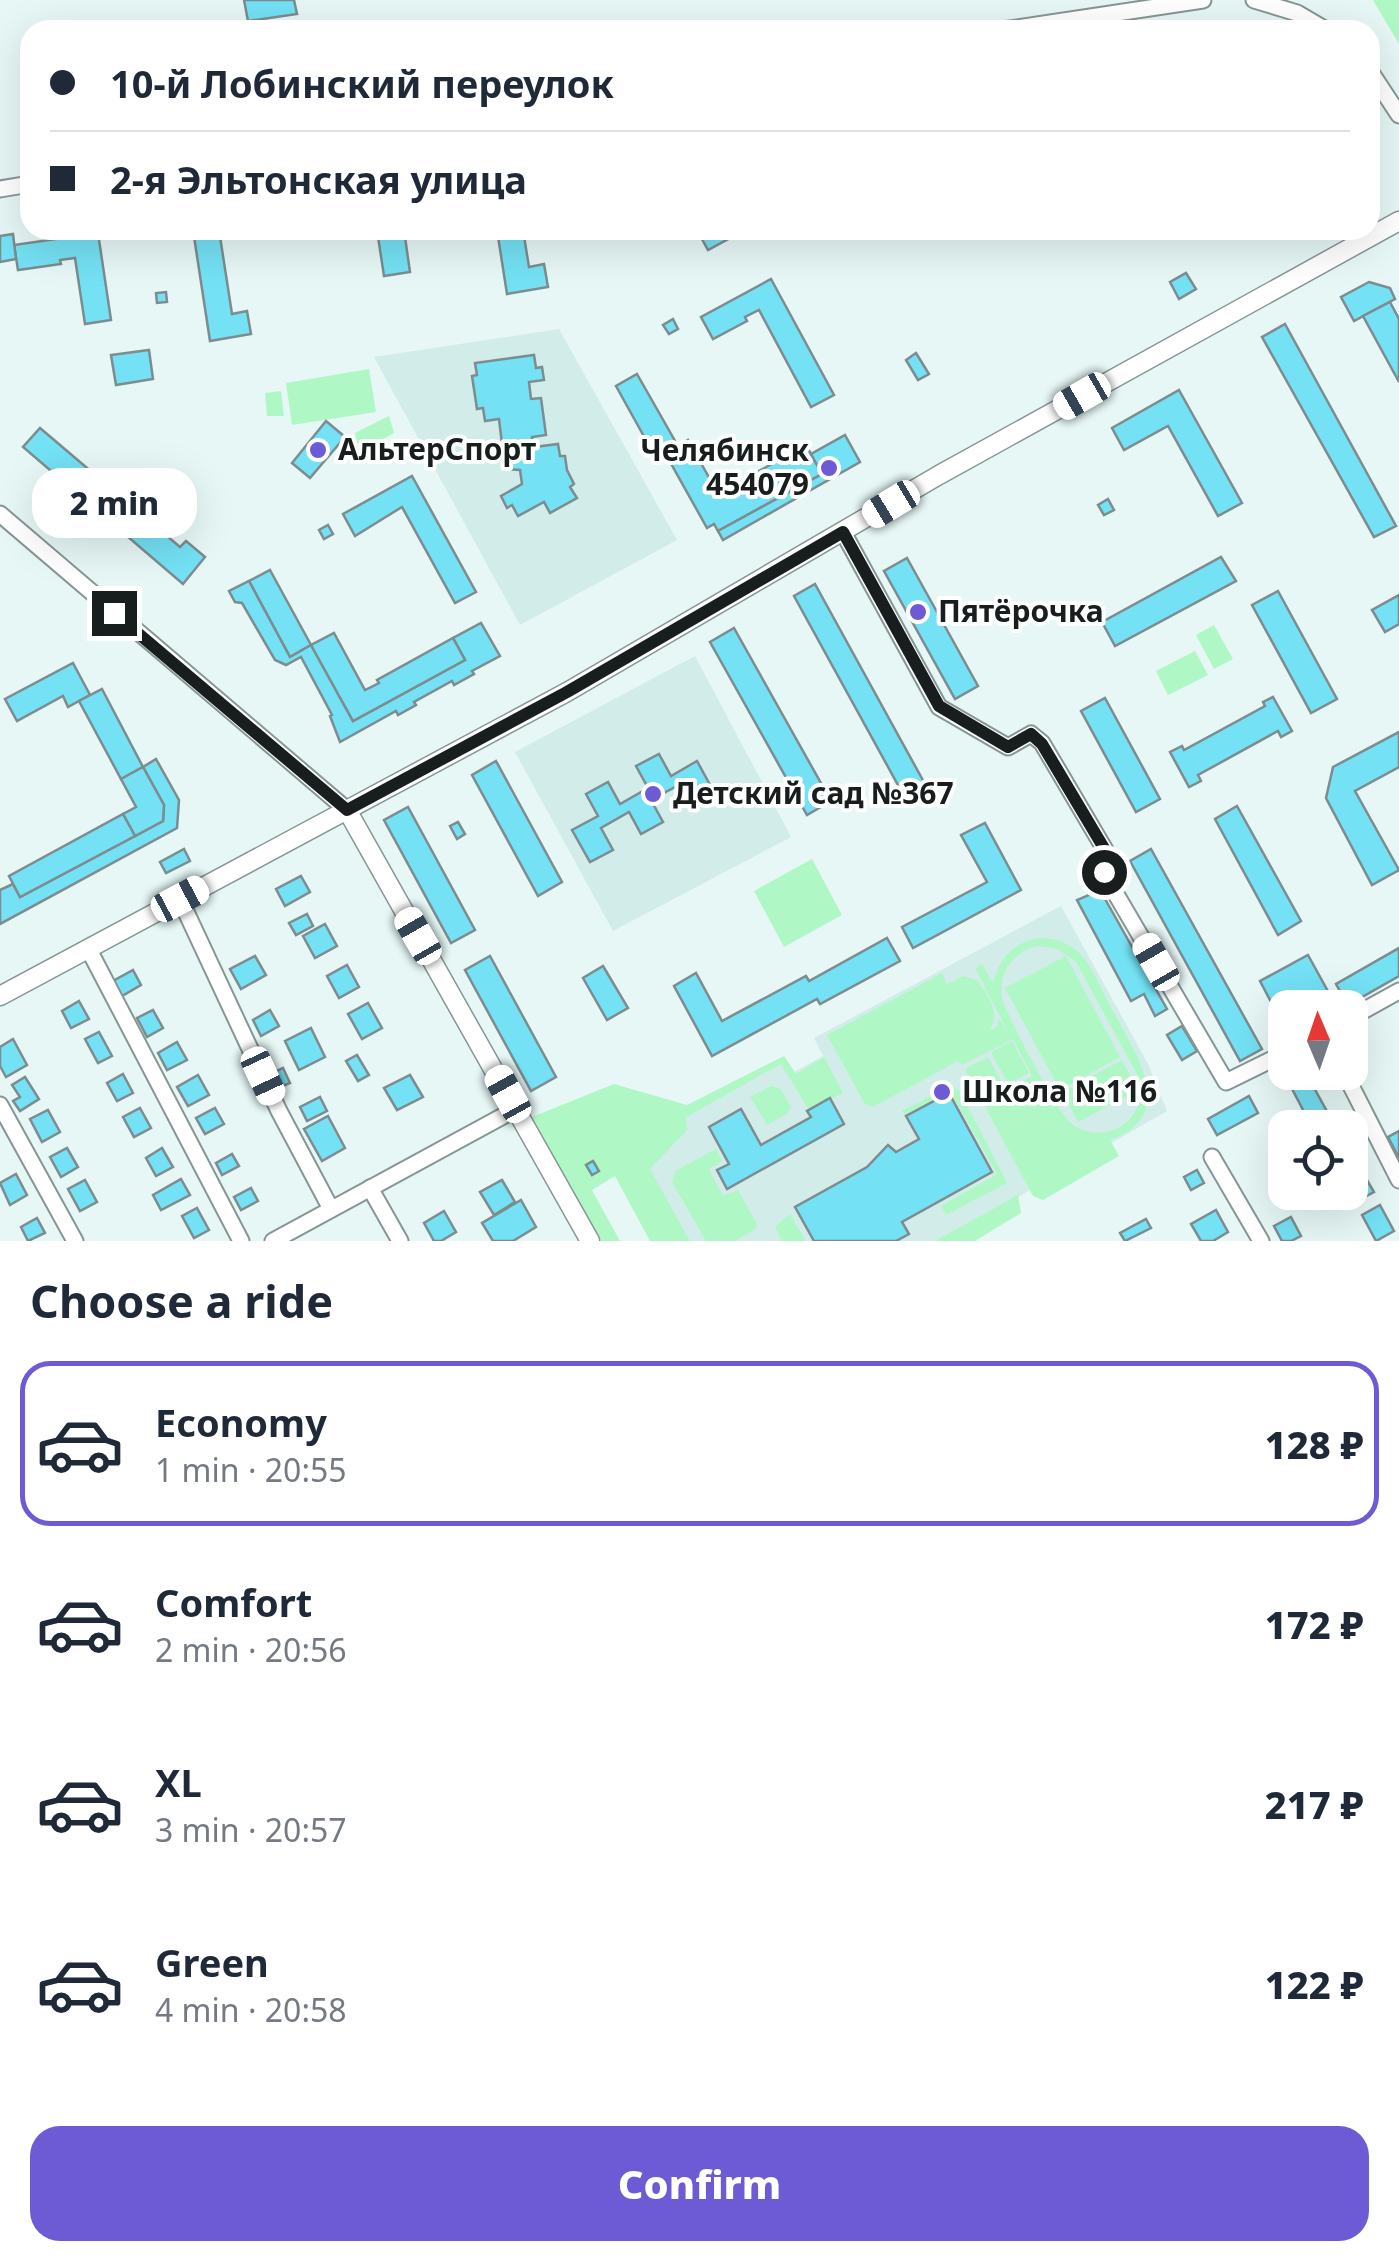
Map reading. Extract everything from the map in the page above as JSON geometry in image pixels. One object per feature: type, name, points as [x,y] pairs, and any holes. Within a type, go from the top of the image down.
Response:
[{"type":"street","points":[[1069,20],[1202,0]]},
{"type":"street","points":[[1254,0],[1309,20]]},
{"type":"street","points":[[1380,86],[1399,115]]},
{"type":"street","points":[[0,996],[567,692],[1362,240]]},
{"type":"street","points":[[0,514],[347,810],[590,1241]]},
{"type":"street","points":[[843,532],[939,706],[1008,747],[1031,734],[1042,744],[1114,865],[1104,872],[1226,1082],[1268,1061]]},
{"type":"street","points":[[180,899],[279,1111],[331,1210]]},
{"type":"street","points":[[88,948],[242,1241]]},
{"type":"street","points":[[1368,1008],[1399,990]]},
{"type":"street","points":[[1353,1090],[1399,1180]]},
{"type":"street","points":[[0,1105],[75,1241]]},
{"type":"street","points":[[273,1241],[516,1109]]},
{"type":"street","points":[[1212,1156],[1261,1241]]},
{"type":"street","points":[[370,1188],[400,1241]]},
{"type":"shaded area","points":[[559,329],[677,540],[520,625],[374,357]]},
{"type":"shaded area","name":"Детский сад №367","points":[[695,656],[791,837],[613,931],[515,752]]},
{"type":"shaded area","name":"Школа №116","points":[[1061,906],[1148,1064],[1167,1111],[942,1241],[687,1241],[634,1144],[785,1057],[794,1072],[823,1056],[814,1038]]},
{"type":"green space","points":[[1373,0],[1399,0],[1399,44]]},
{"type":"green space","points":[[369,369],[376,412],[292,425],[286,383]]},
{"type":"green space","points":[[281,391],[284,416],[267,416],[265,393]]},
{"type":"green space","points":[[389,416],[394,433],[359,452],[355,433]]},
{"type":"green space","points":[[1214,625],[1233,659],[1214,669],[1196,635]]},
{"type":"green space","points":[[1195,651],[1208,675],[1168,695],[1156,671]]},
{"type":"green space","points":[[812,859],[842,915],[784,947],[754,891]]},
{"type":"green space","points":[[1038,938],[1062,942],[1086,962],[1140,1062],[1148,1099],[1143,1115],[1131,1129],[1110,1140],[1119,1156],[1043,1200],[1033,1196],[965,1069],[988,1057],[1006,1090],[1032,1076],[1013,1039],[962,1065],[958,1061],[873,1107],[865,1104],[827,1035],[942,973],[947,984],[963,976],[977,980],[994,1011],[989,1031],[996,1028],[999,1018],[1009,1034],[975,968],[982,964],[993,983],[1008,953]],"holes":[[[1037,946],[1058,949],[1076,962],[1138,1076],[1140,1094],[1136,1110],[1123,1125],[1109,1131],[1086,1131],[1065,1116],[1003,1002],[1004,974],[1019,954]]]},
{"type":"green space","points":[[1066,956],[1120,1057],[1060,1090],[1005,988]]},
{"type":"green space","points":[[1012,1041],[1029,1073],[1008,1084],[991,1052]]},
{"type":"green space","points":[[784,1056],[796,1074],[824,1057],[843,1093],[809,1110],[781,1064],[686,1117],[687,1130],[650,1169],[690,1241],[650,1241],[615,1176],[592,1190],[620,1241],[601,1241],[532,1117],[614,1084],[687,1105]]},
{"type":"green space","points":[[1122,1060],[1138,1090],[1078,1122],[1062,1092]]},
{"type":"green space","points":[[771,1086],[781,1089],[791,1107],[787,1114],[767,1125],[750,1097]]},
{"type":"green space","points":[[950,1086],[959,1090],[1007,1183],[946,1215],[941,1206],[997,1174],[950,1091],[905,1115],[902,1111]]},
{"type":"green space","points":[[716,1149],[722,1161],[709,1169],[723,1196],[738,1190],[757,1224],[756,1229],[735,1241],[706,1241],[672,1182],[675,1171]]},
{"type":"green space","points":[[1018,1195],[1021,1213],[975,1241],[935,1241]]},
{"type":"green space","points":[[790,1214],[806,1241],[782,1241],[775,1227]]},
{"type":"building","points":[[244,0],[294,0],[297,14],[248,20]]},
{"type":"building","points":[[13,234],[16,259],[0,262],[0,236]]},
{"type":"building","points":[[99,240],[111,320],[85,324],[75,258],[18,270],[14,245]]},
{"type":"building","points":[[195,240],[221,240],[232,314],[247,311],[251,334],[210,341]]},
{"type":"building","points":[[379,240],[405,240],[410,272],[384,276]]},
{"type":"building","points":[[499,240],[525,240],[529,267],[544,264],[548,287],[507,294]]},
{"type":"building","points":[[702,240],[726,240],[708,250]]},
{"type":"building","points":[[1186,273],[1196,289],[1179,299],[1170,282]]},
{"type":"building","points":[[771,279],[834,395],[811,407],[759,310],[713,339],[701,317]]},
{"type":"building","points":[[1369,282],[1390,288],[1395,299],[1354,321],[1341,297]]},
{"type":"building","points":[[166,292],[167,302],[157,303],[156,293]]},
{"type":"building","points":[[1390,302],[1399,319],[1399,382],[1363,316]]},
{"type":"building","points":[[673,319],[678,329],[669,334],[663,325]]},
{"type":"building","points":[[1285,324],[1396,526],[1374,537],[1262,337]]},
{"type":"building","points":[[149,350],[153,379],[116,385],[111,355]]},
{"type":"building","points":[[916,353],[929,374],[918,380],[906,360]]},
{"type":"building","points":[[534,355],[544,380],[529,382],[531,399],[541,398],[546,435],[532,437],[534,447],[558,444],[577,498],[550,513],[544,502],[518,516],[512,505],[507,508],[501,496],[522,484],[520,470],[505,469],[499,419],[485,421],[483,408],[477,409],[472,376],[477,375],[475,363]]},
{"type":"building","points":[[637,374],[678,446],[688,440],[720,497],[734,489],[732,486],[806,445],[822,474],[718,531],[714,524],[707,528],[665,453],[656,458],[616,386]]},
{"type":"building","points":[[1179,390],[1242,503],[1218,516],[1168,426],[1124,450],[1112,428]]},
{"type":"building","name":"АльтерСпорт","points":[[326,421],[345,437],[310,478],[292,463]]},
{"type":"building","points":[[40,428],[180,547],[186,541],[205,557],[183,584],[23,447]]},
{"type":"building","points":[[845,435],[860,462],[723,540],[718,531],[822,474],[811,454]]},
{"type":"building","points":[[412,476],[476,592],[455,603],[402,507],[355,536],[343,514]]},
{"type":"building","points":[[1108,499],[1114,510],[1104,515],[1098,505]]},
{"type":"building","points":[[328,525],[333,534],[324,539],[319,530]]},
{"type":"building","points":[[1221,557],[1236,581],[1115,646],[1102,622]]},
{"type":"building","points":[[907,558],[978,686],[955,699],[884,571]]},
{"type":"building","points":[[270,570],[311,645],[290,657],[249,581]]},
{"type":"building","points":[[249,581],[290,657],[311,645],[353,721],[465,660],[453,638],[481,623],[500,656],[454,685],[452,681],[398,715],[396,711],[340,742],[332,715],[301,657],[286,665],[275,660],[242,603],[235,602],[229,591]]},
{"type":"building","points":[[815,584],[925,784],[904,796],[794,596]]},
{"type":"building","points":[[1278,591],[1337,699],[1311,713],[1252,605]]},
{"type":"building","points":[[1399,595],[1399,624],[1385,632],[1372,610]]},
{"type":"building","points":[[734,628],[831,801],[807,815],[710,642]]},
{"type":"building","points":[[334,633],[365,690],[453,638],[465,660],[353,721],[311,645]]},
{"type":"building","points":[[73,663],[90,695],[68,707],[63,696],[17,721],[5,699]]},
{"type":"building","points":[[102,689],[143,767],[121,779],[79,701]]},
{"type":"building","points":[[1273,697],[1292,731],[1281,737],[1278,731],[1198,775],[1201,781],[1189,787],[1170,752],[1182,746],[1184,750],[1265,706],[1263,702]]},
{"type":"building","points":[[1105,698],[1160,799],[1136,812],[1081,711]]},
{"type":"building","points":[[1399,732],[1399,767],[1355,791],[1399,870],[1372,885],[1326,798],[1333,767]]},
{"type":"building","points":[[659,754],[671,776],[697,761],[715,794],[691,807],[679,785],[651,800],[663,822],[641,834],[629,812],[601,828],[613,850],[590,862],[572,830],[598,816],[586,794],[608,782],[620,804],[648,788],[636,766]]},
{"type":"building","points":[[156,759],[179,800],[177,828],[0,924],[0,890],[13,884],[20,897],[163,821],[164,805],[143,767]]},
{"type":"building","points":[[496,761],[562,882],[538,896],[472,775]]},
{"type":"building","points":[[143,767],[164,805],[163,821],[135,836],[123,814],[136,807],[121,779]]},
{"type":"building","points":[[1237,806],[1301,921],[1278,935],[1215,819]]},
{"type":"building","points":[[408,807],[475,930],[451,943],[384,820]]},
{"type":"building","points":[[123,814],[135,836],[20,897],[9,876]]},
{"type":"building","points":[[458,822],[465,834],[457,839],[450,826]]},
{"type":"building","points":[[985,823],[1021,890],[913,948],[902,927],[987,882],[961,835]]},
{"type":"building","points":[[184,849],[190,861],[166,873],[160,862]]},
{"type":"building","points":[[1151,849],[1262,1049],[1240,1061],[1130,861]]},
{"type":"building","points":[[301,876],[310,892],[285,906],[276,889]]},
{"type":"building","points":[[1100,890],[1167,1009],[1155,1016],[1144,994],[1131,1001],[1077,900]]},
{"type":"building","points":[[307,914],[313,926],[296,935],[289,923]]},
{"type":"building","points":[[325,924],[337,946],[315,958],[303,936]]},
{"type":"building","points":[[887,938],[900,961],[820,1004],[817,999],[712,1056],[674,986],[696,973],[722,1021],[806,976],[809,981]]},
{"type":"building","points":[[1399,948],[1399,976],[1368,994],[1368,990],[1339,990],[1336,984]]},
{"type":"building","points":[[1308,955],[1327,990],[1268,990],[1268,996],[1260,981]]},
{"type":"building","points":[[255,956],[266,975],[241,989],[230,969]]},
{"type":"building","points":[[490,956],[556,1077],[531,1091],[465,970]]},
{"type":"building","points":[[347,965],[359,987],[339,998],[327,976]]},
{"type":"building","points":[[603,966],[628,1008],[607,1020],[583,978]]},
{"type":"building","points":[[133,970],[141,985],[122,996],[113,981]]},
{"type":"building","points":[[79,1001],[89,1019],[71,1028],[62,1011]]},
{"type":"building","points":[[368,1003],[382,1028],[362,1039],[348,1014]]},
{"type":"building","points":[[153,1010],[163,1028],[147,1037],[137,1018]]},
{"type":"building","points":[[270,1010],[279,1026],[261,1036],[253,1020]]},
{"type":"building","points":[[1182,1026],[1197,1051],[1182,1060],[1167,1035]]},
{"type":"building","points":[[311,1028],[325,1057],[299,1070],[285,1041]]},
{"type":"building","points":[[99,1032],[112,1056],[98,1063],[85,1039]]},
{"type":"building","points":[[13,1039],[27,1065],[6,1077],[0,1066],[0,1047]]},
{"type":"building","points":[[177,1042],[187,1060],[167,1070],[158,1053]]},
{"type":"building","points":[[357,1055],[369,1075],[358,1081],[346,1061]]},
{"type":"building","points":[[283,1068],[290,1083],[278,1088],[271,1074]]},
{"type":"building","points":[[123,1074],[133,1093],[117,1101],[107,1083]]},
{"type":"building","points":[[198,1075],[209,1095],[188,1106],[177,1087]]},
{"type":"building","points":[[410,1075],[423,1097],[397,1110],[384,1088]]},
{"type":"building","points":[[25,1077],[39,1099],[20,1111],[13,1101],[20,1097],[12,1085]]},
{"type":"building","points":[[1293,1090],[1315,1090],[1326,1110],[1303,1110]]},
{"type":"building","points":[[949,1093],[992,1172],[902,1222],[909,1234],[896,1241],[814,1241],[795,1207],[867,1167],[888,1145],[896,1152],[919,1139],[906,1116]]},
{"type":"building","points":[[1249,1096],[1258,1113],[1217,1135],[1208,1119]]},
{"type":"building","points":[[320,1097],[327,1111],[307,1121],[300,1107]]},
{"type":"building","points":[[830,1098],[844,1124],[727,1189],[717,1170],[729,1164],[709,1127],[741,1109],[761,1145],[811,1117],[807,1111]]},
{"type":"building","points":[[140,1108],[151,1128],[134,1137],[123,1117]]},
{"type":"building","points":[[215,1108],[224,1124],[205,1134],[196,1118]]},
{"type":"building","points":[[48,1110],[60,1132],[42,1142],[30,1119]]},
{"type":"building","points":[[328,1116],[345,1148],[322,1161],[304,1129]]},
{"type":"building","points":[[1399,1131],[1399,1158],[1388,1137]]},
{"type":"building","points":[[67,1148],[78,1167],[61,1177],[50,1157]]},
{"type":"building","points":[[162,1148],[173,1167],[156,1176],[146,1158]]},
{"type":"building","points":[[232,1154],[239,1166],[222,1175],[216,1163]]},
{"type":"building","points":[[593,1161],[599,1171],[592,1175],[586,1165]]},
{"type":"building","points":[[1197,1170],[1204,1183],[1191,1190],[1184,1177]]},
{"type":"building","points":[[16,1174],[27,1195],[10,1205],[0,1183]]},
{"type":"building","points":[[181,1179],[190,1195],[161,1210],[153,1195]]},
{"type":"building","points":[[85,1180],[97,1202],[80,1211],[68,1189]]},
{"type":"building","points":[[502,1180],[515,1202],[494,1215],[480,1192]]},
{"type":"building","points":[[251,1188],[258,1201],[241,1210],[234,1197]]},
{"type":"building","points":[[521,1200],[536,1227],[513,1241],[493,1241],[482,1223]]},
{"type":"building","points":[[1380,1205],[1394,1231],[1376,1241],[1362,1215]]},
{"type":"building","points":[[197,1208],[209,1230],[194,1238],[182,1216]]},
{"type":"building","points":[[1216,1210],[1228,1232],[1213,1241],[1201,1241],[1191,1224]]},
{"type":"building","points":[[444,1211],[456,1232],[434,1241],[424,1223]]},
{"type":"building","points":[[1291,1217],[1301,1236],[1282,1241],[1274,1226]]},
{"type":"building","points":[[37,1218],[45,1233],[28,1241],[21,1227]]},
{"type":"building","points":[[1146,1219],[1151,1228],[1125,1241],[1120,1233]]},
{"type":"place","name":"АльтерСпорт","points":[[318,450]]},
{"type":"place","name":"Челябинск 454079","points":[[829,468]]},
{"type":"place","name":"Пятёрочка","points":[[918,612]]},
{"type":"place","name":"Детский сад №367","points":[[653,794]]},
{"type":"place","name":"Школа №116","points":[[942,1092]]},
{"type":"route","points":[[114,613],[347,810],[567,692],[843,532],[939,706],[1008,747],[1031,734],[1042,744],[1114,865],[1104,872]]}]
